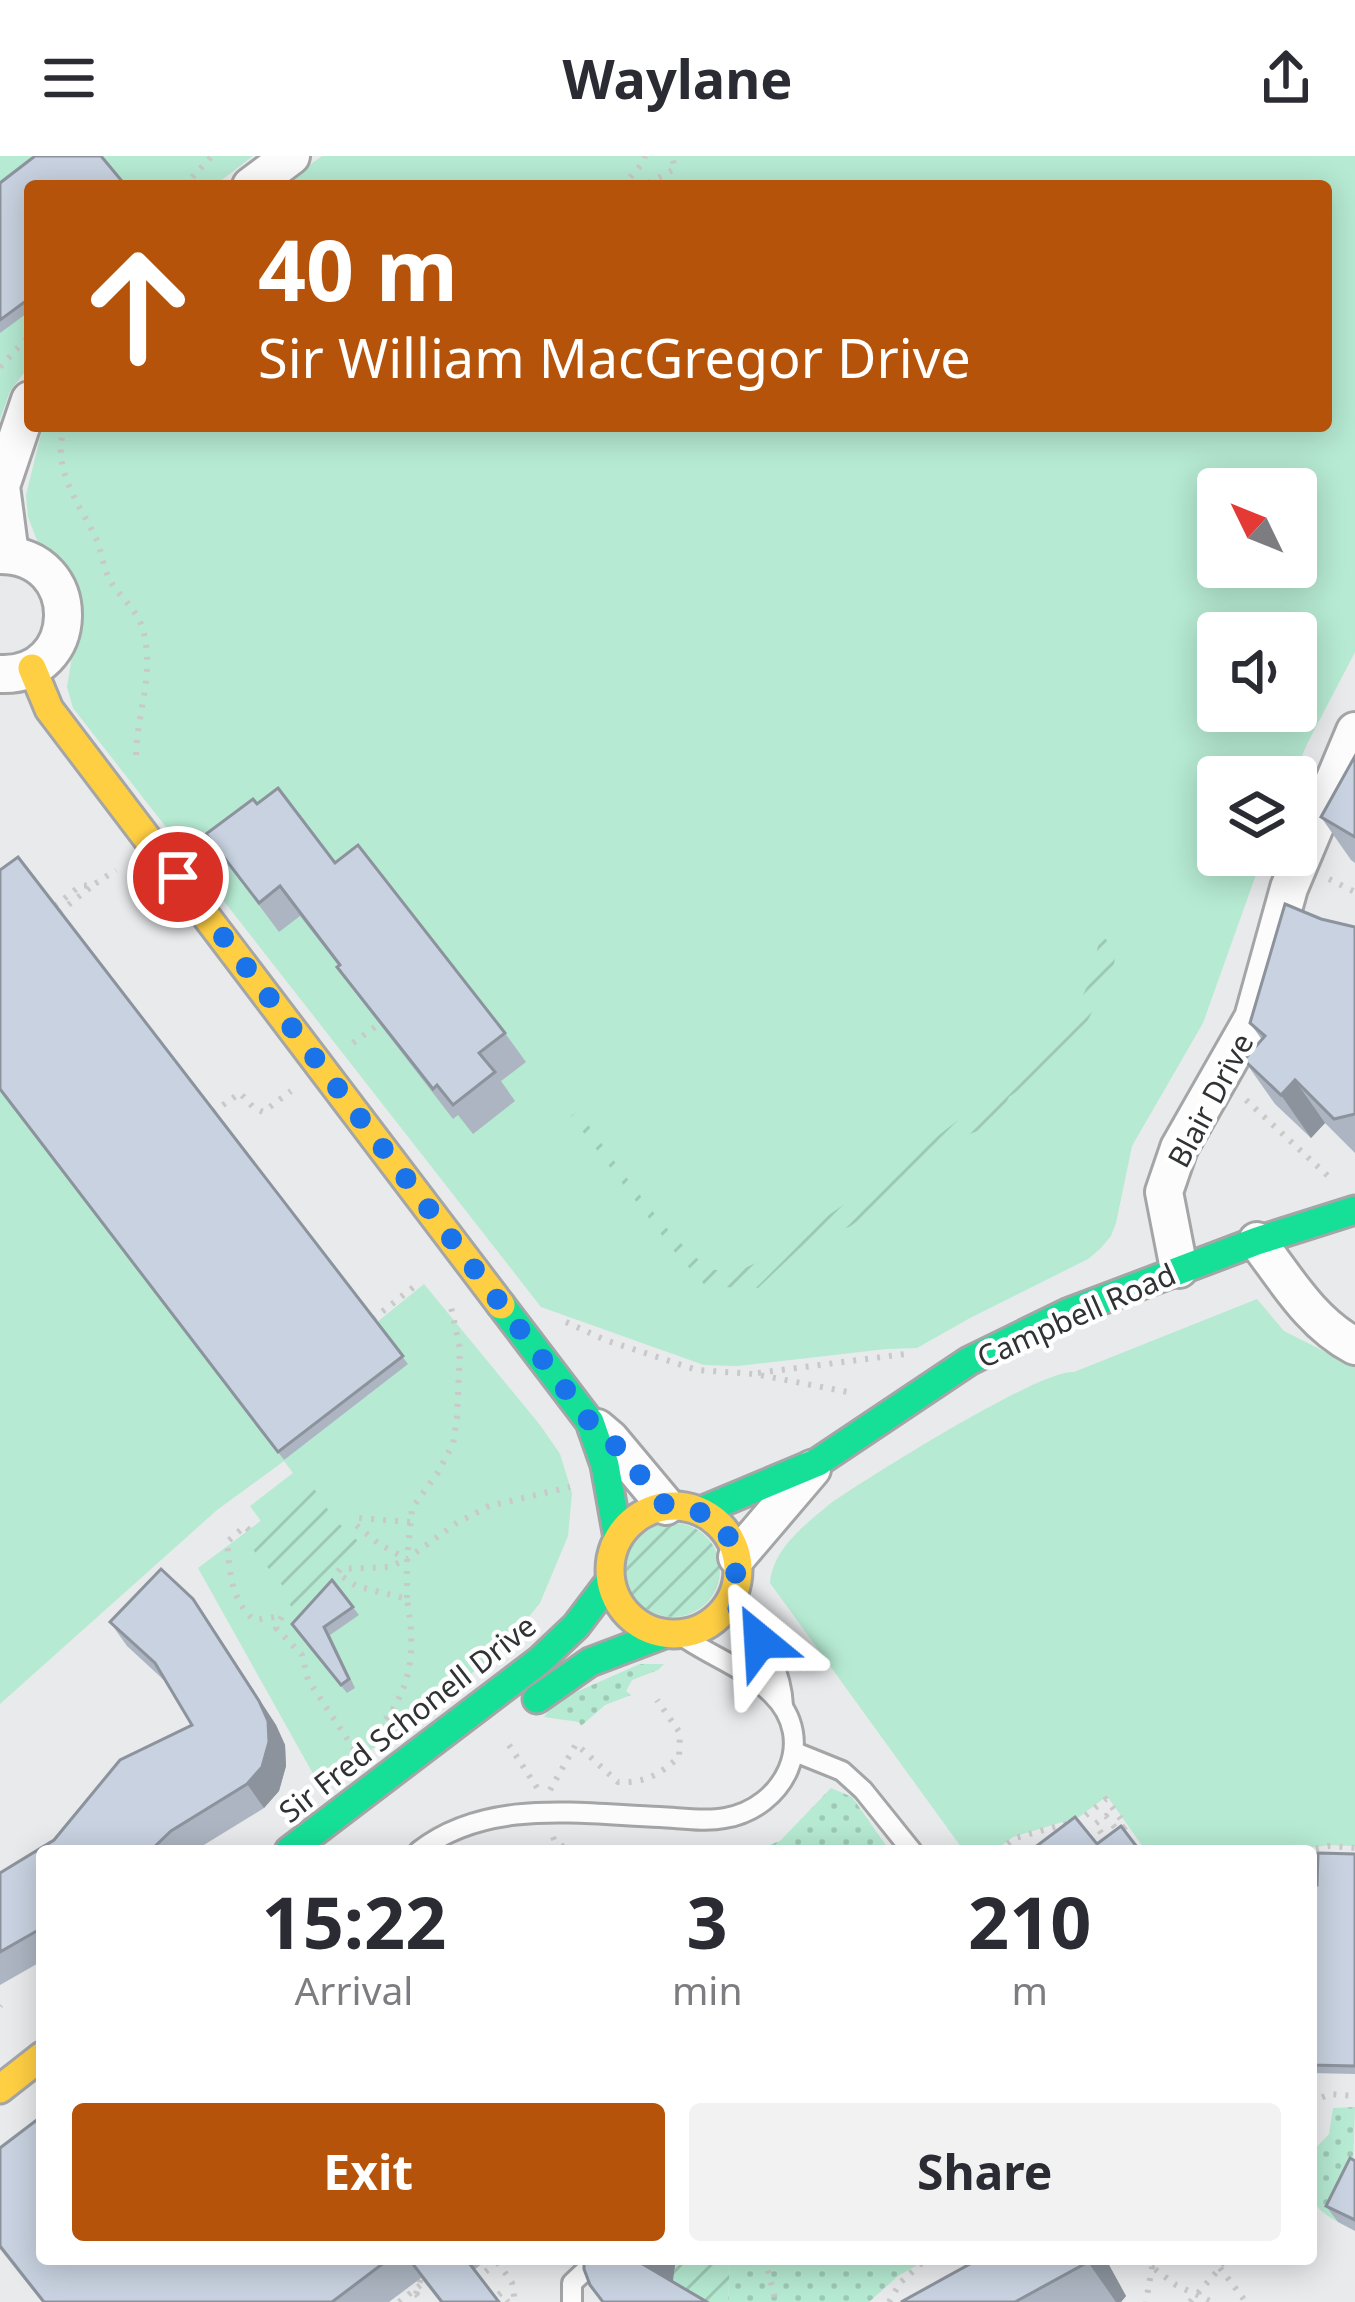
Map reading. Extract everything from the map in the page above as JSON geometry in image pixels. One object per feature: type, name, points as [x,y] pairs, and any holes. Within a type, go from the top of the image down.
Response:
[{"type":"street","points":[[259,180],[291,156]]},
{"type":"street","points":[[16,671],[50,654],[64,619],[58,587],[45,571],[31,561],[5,555],[1,486],[24,418]]},
{"type":"street","name":"Sir Fred Schonell Drive","points":[[16,671],[50,709],[590,1422],[607,1465],[617,1538],[610,1558],[610,1580],[576,1627],[539,1661],[297,1845]]},
{"type":"street","name":"Blair Drive","points":[[1179,1269],[1164,1192],[1179,1148],[1253,1018],[1288,888],[1355,730]]},
{"type":"street","name":"Campbell Road","points":[[684,1509],[818,1462],[969,1361],[1067,1312],[1355,1210]]},
{"type":"street","points":[[1257,1241],[1308,1309],[1355,1346]]},
{"type":"street","points":[[518,1713],[590,1662],[700,1628],[718,1616],[737,1578],[737,1557],[718,1523],[684,1509],[590,1422]]},
{"type":"street","name":"Campbell Road","points":[[737,1557],[818,1462]]},
{"type":"street","points":[[617,1538],[647,1511],[684,1509]]},
{"type":"street","points":[[610,1580],[630,1618],[649,1630],[672,1634]]},
{"type":"street","points":[[0,2089],[36,2061]]},
{"type":"lane","points":[[731,1598],[773,1659],[782,1682],[783,1706]]},
{"type":"lane","points":[[430,1845],[470,1822],[534,1812],[725,1818],[760,1806],[784,1779],[795,1752],[792,1725],[783,1706],[751,1676],[672,1634]]},
{"type":"lane","points":[[795,1752],[842,1772],[863,1790],[907,1845]]},
{"type":"lane","points":[[572,2302],[572,2283],[590,2265]]},
{"type":"path","points":[[190,180],[212,156]]},
{"type":"path","points":[[653,180],[675,169],[672,156]]},
{"type":"path","points":[[0,367],[24,341]]},
{"type":"path","points":[[63,432],[62,456],[72,496],[97,540],[108,578],[141,622],[148,659],[135,762]]},
{"type":"path","points":[[57,909],[80,886],[93,885],[116,870]]},
{"type":"path","points":[[1328,879],[1355,892]]},
{"type":"path","points":[[342,1052],[379,1024]]},
{"type":"path","points":[[213,1112],[240,1093],[263,1112],[295,1088]]},
{"type":"path","points":[[1245,1099],[1338,1185]]},
{"type":"path","points":[[373,1319],[420,1282]]},
{"type":"path","points":[[356,1752],[398,1703],[411,1672],[407,1559],[412,1508],[453,1444],[457,1418],[460,1348],[450,1304]]},
{"type":"path","points":[[554,1317],[605,1340],[697,1370],[754,1374],[854,1393],[859,1401]]},
{"type":"path","points":[[754,1374],[907,1354]]},
{"type":"path","points":[[407,1599],[356,1586],[333,1573],[389,1567],[489,1506],[574,1486]]},
{"type":"path","points":[[407,1559],[356,1525],[358,1518],[410,1522]]},
{"type":"path","points":[[249,1530],[245,1526],[226,1542],[231,1585],[254,1620],[282,1616],[276,1628],[302,1655],[308,1679],[362,1762]]},
{"type":"path","points":[[509,1745],[544,1799],[577,1744],[618,1782],[640,1782],[661,1774],[680,1757],[680,1733],[657,1700]]},
{"type":"path","points":[[1006,1845],[1015,1838],[1080,1820],[1106,1799],[1126,1826],[1119,1833],[1106,1816],[1095,1825],[1109,1845]]},
{"type":"path","points":[[552,1834],[560,1845]]},
{"type":"path","points":[[1317,1848],[1355,1848]]},
{"type":"path","points":[[1317,2099],[1330,2094],[1355,2096]]},
{"type":"path","points":[[463,2289],[494,2265]]},
{"type":"path","points":[[503,2265],[512,2283],[512,2302]]},
{"type":"path","points":[[767,2265],[776,2302]]},
{"type":"path","points":[[889,2302],[920,2265]]},
{"type":"path","points":[[1146,2302],[1153,2265]]},
{"type":"path","points":[[1155,2265],[1176,2285],[1212,2302]]},
{"type":"path","points":[[1190,2302],[1221,2265]]},
{"type":"path","points":[[1220,2268],[1246,2302]]},
{"type":"path","points":[[399,2302],[422,2284],[420,2279],[416,2294],[423,2302]]},
{"type":"path","points":[[489,2302],[501,2293],[512,2302]]},
{"type":"green space","points":[[0,156],[253,156],[222,180],[24,180],[24,373],[10,391],[0,419]]},
{"type":"green space","points":[[322,156],[1355,156],[1355,652],[1317,725],[1317,612],[1197,612],[1197,732],[1313,732],[1302,756],[1197,756],[1197,876],[1256,876],[1203,1023],[1132,1146],[1116,1223],[1100,1249],[917,1348],[737,1366],[704,1365],[541,1307],[73,708],[67,687],[76,633],[70,588],[36,538],[26,495],[42,432],[1332,432],[1332,180],[289,180]]},
{"type":"green space","points":[[1100,932],[1115,959],[1112,972],[1070,1049],[1009,1097],[992,1126],[932,1155],[867,1215],[800,1248],[758,1288],[704,1284],[571,1116],[578,1111],[686,1249],[720,1271],[741,1269],[772,1254],[901,1164],[1046,1043],[1083,995]]},
{"type":"green space","points":[[0,1090],[284,1460],[376,1323],[424,1284],[560,1454],[572,1493],[568,1536],[540,1603],[501,1651],[321,1788],[198,1568],[261,1521],[250,1506],[293,1473],[284,1461],[217,1510],[0,1704]]},
{"type":"green space","points":[[1257,1299],[1284,1331],[1355,1367],[1355,1846],[1142,1845],[1107,1796],[1079,1817],[1013,1837],[1002,1845],[960,1845],[770,1583],[777,1559],[792,1538],[831,1503],[991,1406]]},
{"type":"green space","points":[[309,1481],[334,1519],[361,1544],[295,1611],[287,1601],[291,1596],[242,1536]]},
{"type":"green space","points":[[673,1523],[706,1537],[720,1570],[706,1603],[673,1617],[640,1603],[626,1570],[640,1537]]},
{"type":"green space","points":[[640,1664],[664,1664],[632,1680],[626,1691],[631,1695],[605,1705],[581,1726],[544,1717],[558,1700]]},
{"type":"green space","points":[[831,1788],[852,1797],[886,1845],[769,1845],[780,1841]]},
{"type":"green space","points":[[1355,2107],[1352,2192],[1338,2222],[1317,2206],[1317,2147],[1329,2134],[1333,2108]]},
{"type":"green space","points":[[675,2265],[730,2265],[728,2302],[670,2302]]},
{"type":"green space","points":[[730,2265],[917,2265],[869,2302],[728,2302]]},
{"type":"building","points":[[35,156],[101,156],[121,180],[24,180],[24,302],[0,320],[0,183]]},
{"type":"building","points":[[1355,756],[1355,837],[1321,817]]},
{"type":"building","points":[[278,788],[335,863],[358,845],[505,1033],[479,1053],[495,1072],[453,1105],[437,1085],[433,1089],[280,886],[259,903],[206,834],[253,799],[257,804]]},
{"type":"building","points":[[18,857],[403,1356],[278,1452],[0,1089],[0,870]]},
{"type":"building","points":[[1285,904],[1355,927],[1355,1114],[1334,1119],[1295,1080],[1281,1095],[1244,1060],[1265,1036],[1250,1023]]},
{"type":"building","points":[[161,1569],[193,1599],[268,1721],[269,1742],[262,1767],[247,1784],[156,1845],[46,1845],[120,1760],[192,1725],[155,1663],[110,1622]]},
{"type":"building","points":[[332,1580],[353,1607],[324,1627],[349,1679],[341,1685],[292,1624]]},
{"type":"building","points":[[1075,1817],[1097,1844],[1121,1826],[1135,1845],[1038,1845]]},
{"type":"building","points":[[36,1851],[36,1931],[0,1952],[0,1873]]},
{"type":"building","points":[[1318,1853],[1355,1854],[1355,2066],[1317,2065]]},
{"type":"building","points":[[36,2121],[36,2265],[381,2265],[332,2302],[44,2302],[0,2246],[0,2148]]},
{"type":"building","points":[[1350,2158],[1355,2161],[1355,2220],[1326,2206]]},
{"type":"building","points":[[414,2265],[471,2265],[499,2302],[442,2302]]},
{"type":"building","points":[[584,2265],[644,2265],[707,2302],[603,2302]]},
{"type":"building","points":[[968,2265],[1083,2265],[1015,2302],[901,2302]]},
{"type":"traffic: fast","points":[[701,1511],[818,1462],[969,1361],[1067,1313],[1257,1241],[1355,1210]]},
{"type":"traffic: fast","points":[[501,1305],[590,1422],[605,1465],[618,1538]]},
{"type":"traffic: fast","points":[[297,1845],[539,1661],[576,1626],[610,1581]]},
{"type":"traffic: fast","points":[[537,1699],[590,1662],[664,1634]]},
{"type":"traffic: slow","points":[[32,668],[49,709],[501,1305]]},
{"type":"traffic: slow","points":[[674,1506],[698,1511],[719,1525],[733,1546],[738,1570],[733,1594],[719,1615],[698,1629],[674,1634],[650,1629],[629,1615],[615,1594],[610,1570],[615,1546],[629,1525],[650,1511],[674,1506]]},
{"type":"traffic: slow","points":[[0,2089],[36,2061]]},
{"type":"route","points":[[178,877],[590,1422],[666,1506],[701,1511],[718,1523],[737,1557],[731,1598],[760,1641]]}]
